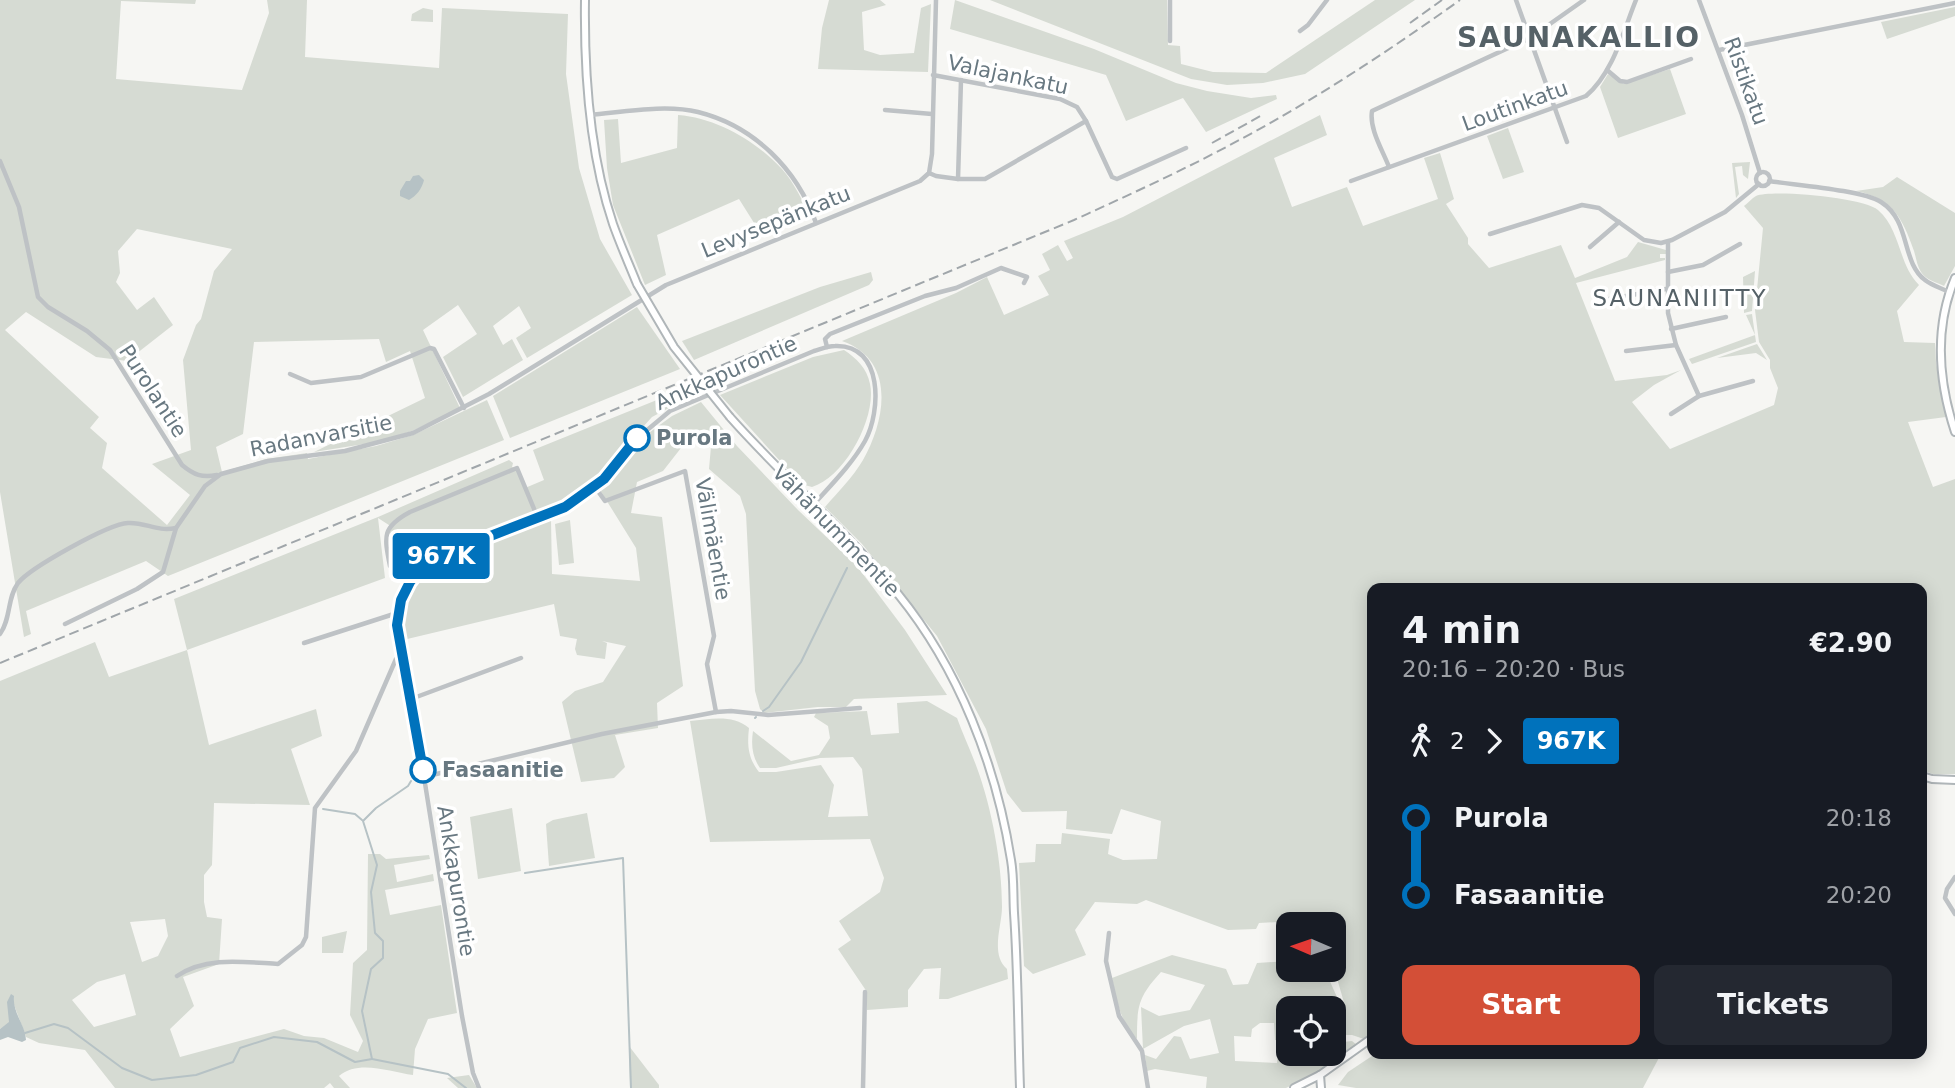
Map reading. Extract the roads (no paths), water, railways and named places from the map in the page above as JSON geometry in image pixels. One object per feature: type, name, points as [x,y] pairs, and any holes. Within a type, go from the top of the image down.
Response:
[{"type":"main road","name":"Vähänummentie","points":[[585,0],[584,33],[590,115],[601,178],[612,222],[637,284],[674,347],[730,417],[776,468],[868,559],[925,630],[949,670],[974,724],[999,802],[1011,862],[1020,1088]]},
{"type":"main road","points":[[1955,278],[1940,326],[1941,367],[1955,432]]},
{"type":"main road","points":[[1927,778],[1955,780]]},
{"type":"main road","points":[[1294,1088],[1320,1075],[1367,1042]]},
{"type":"main road","points":[[1320,1075],[1321,1088]]},
{"type":"street","points":[[936,0],[932,154],[929,173],[958,179],[978,180],[990,177],[1086,121]]},
{"type":"street","points":[[1170,0],[1170,41]]},
{"type":"street","points":[[1300,31],[1327,0]]},
{"type":"street","points":[[1516,0],[1566,142]]},
{"type":"street","points":[[1390,167],[1375,130],[1372,111],[1530,38],[1584,0]]},
{"type":"street","name":"Loutinkatu","points":[[1351,181],[1586,96],[1596,88],[1607,70],[1636,0]]},
{"type":"street","name":"Ristikatu","points":[[1699,0],[1719,50],[1760,173]]},
{"type":"street","points":[[1719,50],[1955,3]]},
{"type":"street","points":[[1607,70],[1620,81],[1627,82],[1691,59]]},
{"type":"street","name":"Valajankatu","points":[[933,75],[1060,99],[1077,107],[1112,177],[1116,179],[1186,148]]},
{"type":"street","points":[[958,179],[961,80]]},
{"type":"street","points":[[590,115],[677,110],[697,112],[726,123],[752,136],[785,165],[816,223]]},
{"type":"street","points":[[885,110],[932,114]]},
{"type":"street","name":"Purolantie","points":[[0,161],[19,207],[38,297],[110,351],[182,465],[193,474],[205,477],[221,474]]},
{"type":"street","name":"Levysepänkatu","points":[[489,394],[666,285],[920,181],[929,173]]},
{"type":"street","points":[[1759,184],[1756,177],[1760,173],[1768,174],[1769,181]]},
{"type":"street","points":[[1490,234],[1582,205],[1599,208],[1644,240],[1668,242],[1725,212],[1759,184],[1764,185],[1769,181],[1860,194],[1883,203],[1902,227],[1918,274],[1949,292]]},
{"type":"street","points":[[1590,247],[1619,222]]},
{"type":"street","points":[[1668,242],[1666,289],[1671,329],[1699,396]]},
{"type":"street","points":[[1668,272],[1703,265],[1740,244]]},
{"type":"street","points":[[827,347],[825,339],[830,334],[925,296],[956,288],[1002,268],[1027,276],[1024,283]]},
{"type":"street","points":[[1609,299],[1666,289]]},
{"type":"street","points":[[1671,329],[1726,317]]},
{"type":"street","points":[[1626,351],[1676,345]]},
{"type":"street","name":"Ankkapurontie","points":[[479,1088],[473,1073],[462,1016],[397,625],[397,613],[410,582],[421,568],[434,558],[565,507],[595,488],[640,436],[670,411],[827,347],[845,346],[867,362],[876,389],[875,407],[866,439],[856,456],[814,505]]},
{"type":"street","points":[[290,374],[311,383],[361,377],[430,348],[434,349],[464,408]]},
{"type":"street","points":[[1671,414],[1699,396],[1753,381]]},
{"type":"street","name":"Radanvarsitie","points":[[65,624],[137,589],[163,572],[176,528],[205,486],[221,474],[268,461],[376,444],[413,433],[489,394]]},
{"type":"street","points":[[410,582],[390,565],[386,536],[387,527],[410,512],[517,468],[537,516]]},
{"type":"street","name":"Välimäentie","points":[[595,488],[605,501],[685,471],[713,636],[707,664],[716,712]]},
{"type":"street","points":[[0,634],[6,624],[14,589],[20,580],[33,570],[112,527],[129,523],[159,530],[176,528]]},
{"type":"street","points":[[304,643],[397,613]]},
{"type":"street","points":[[177,976],[184,971],[216,962],[278,964],[302,945],[306,937],[315,808],[356,751],[396,660],[402,653]]},
{"type":"street","points":[[411,699],[521,658]]},
{"type":"street","points":[[424,777],[603,734],[716,712],[768,715],[860,708]]},
{"type":"street","points":[[1955,877],[1945,898],[1955,914]]},
{"type":"street","points":[[1109,933],[1106,961],[1119,1016],[1142,1051],[1148,1088]]},
{"type":"street","points":[[863,1088],[865,992]]},
{"type":"waterway","points":[[763,711],[769,707],[801,662],[847,568]]},
{"type":"waterway","points":[[411,781],[363,821],[377,865],[371,892],[375,933],[383,941],[383,958],[371,969],[362,1011],[372,1059],[448,1074],[466,1088]]},
{"type":"waterway","points":[[323,809],[355,814],[362,820]]},
{"type":"waterway","points":[[525,873],[623,858],[631,1088]]},
{"type":"waterway","points":[[25,1033],[54,1024],[68,1028],[122,1068],[152,1080],[196,1075],[233,1062],[240,1048],[274,1037],[317,1042],[355,1062],[372,1059]]},
{"type":"railway","points":[[1410,23],[1442,0]]},
{"type":"railway","points":[[0,663],[1074,220],[1180,170],[1271,122],[1354,72],[1460,0]]},
{"type":"railway","points":[[1212,143],[1264,114]]},
{"type":"place","name":"Purola","points":[[637,438]]},
{"type":"place","name":"Fasaanitie","points":[[423,770]]},
{"type":"district","name":"SAUNAKALLIO","points":[[1579,37]]},
{"type":"district","name":"SAUNANIITTY","points":[[1680,298]]}]
